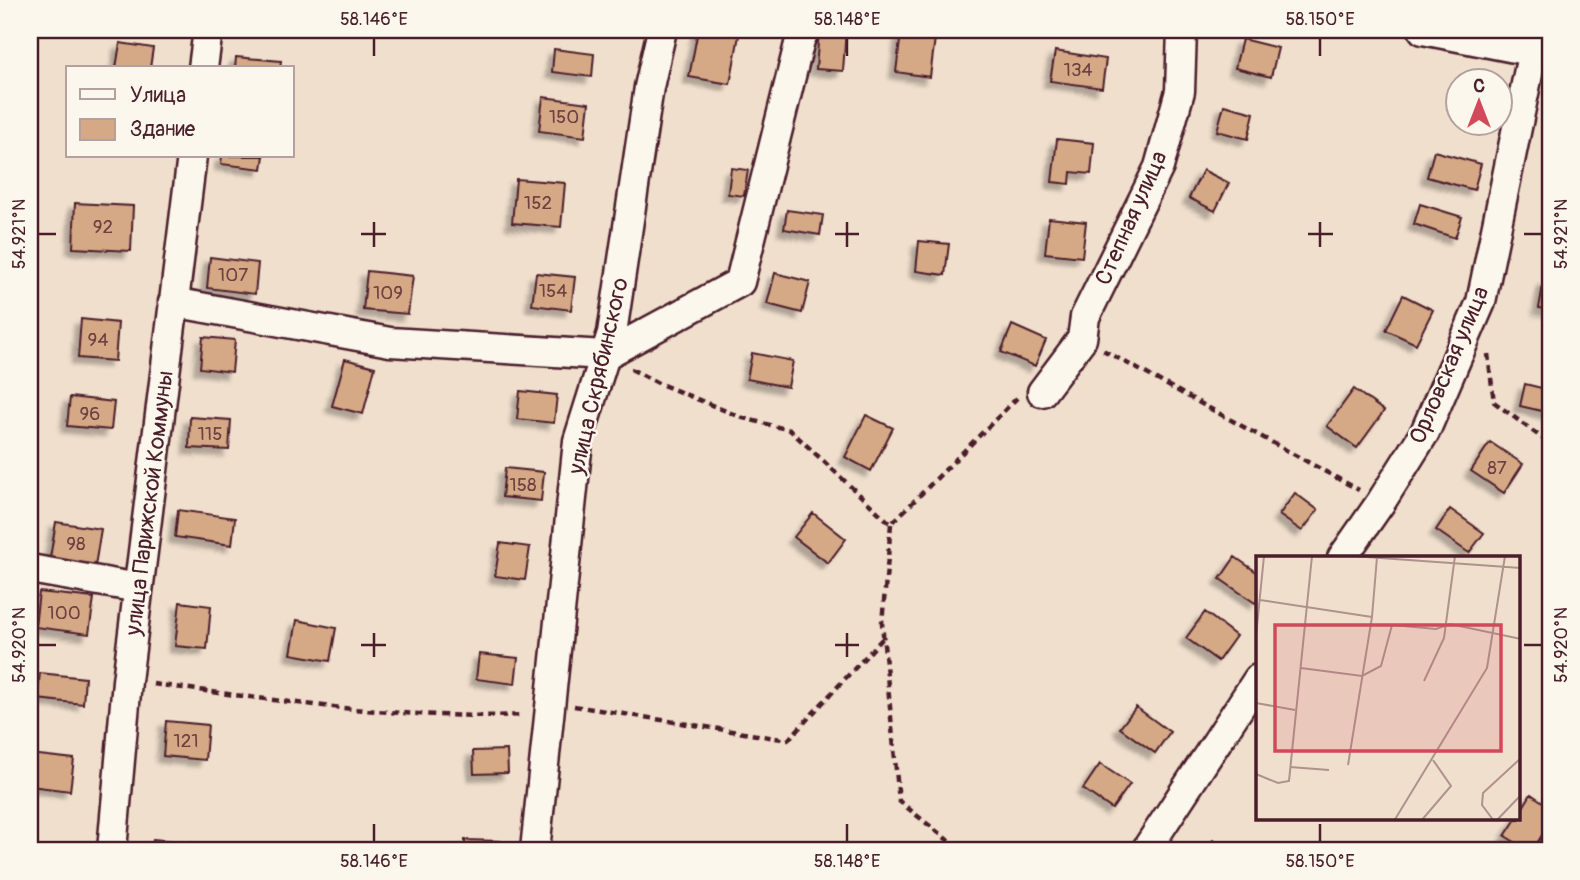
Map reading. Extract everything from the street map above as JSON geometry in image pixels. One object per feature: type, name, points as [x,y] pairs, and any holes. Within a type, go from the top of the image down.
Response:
[{"type":"street","points":[[203,66],[208,30]]},
{"type":"street","name":"улица Скрябинского","points":[[535,850],[578,441],[612,332],[649,87],[662,30]]},
{"type":"street","points":[[173,302],[390,342],[605,355],[740,282],[800,40],[805,30]]},
{"type":"street","name":"Степная улица","points":[[1035,390],[1082,339],[1086,317],[1159,167],[1180,91],[1182,30]]},
{"type":"street","points":[[1423,30],[1541,45]]},
{"type":"street","name":"Орловская улица","points":[[1343,556],[1425,432],[1481,302],[1541,45]]},
{"type":"street","name":"улица Парижской Коммуны","points":[[112,850],[127,681],[192,158]]},
{"type":"street","points":[[30,569],[133,587],[138,592]]},
{"type":"street","points":[[1146,850],[1256,682]]},
{"type":"path","points":[[1082,339],[1381,502]]},
{"type":"path","points":[[1488,352],[1494,402],[1550,444]]},
{"type":"path","points":[[605,355],[658,383],[743,418],[790,430],[891,524]]},
{"type":"path","points":[[960,850],[898,801],[882,623],[891,524],[1035,390]]},
{"type":"path","points":[[127,681],[303,704],[473,717],[550,708],[788,740],[883,638]]},
{"type":"building","points":[[698,30],[740,30],[730,84],[689,77]]},
{"type":"building","points":[[819,30],[846,30],[843,71],[816,69]]},
{"type":"building","points":[[901,33],[935,38],[930,77],[896,72]]},
{"type":"building","points":[[1242,39],[1278,48],[1271,77],[1235,68]]},
{"type":"building","points":[[120,43],[153,48],[150,66],[116,66]]},
{"type":"building","points":[[554,49],[594,54],[592,77],[552,72]]},
{"type":"building","points":[[1055,51],[1106,59],[1102,88],[1050,81]]},
{"type":"building","points":[[236,57],[281,61],[280,66],[235,66]]},
{"type":"building","points":[[543,97],[589,103],[585,137],[539,131]]},
{"type":"building","points":[[1224,105],[1254,113],[1248,139],[1217,131]]},
{"type":"building","points":[[1057,139],[1094,143],[1091,174],[1071,172],[1070,184],[1052,182]]},
{"type":"building","points":[[1434,151],[1481,164],[1474,190],[1427,177]]},
{"type":"building","points":[[222,158],[264,158],[262,169],[221,164]]},
{"type":"building","points":[[731,168],[748,170],[744,196],[728,194]]},
{"type":"building","points":[[1203,170],[1229,183],[1215,211],[1189,198]]},
{"type":"building","points":[[516,179],[565,183],[561,227],[512,223]]},
{"type":"building","points":[[75,203],[133,206],[131,251],[73,248]]},
{"type":"building","points":[[1420,204],[1462,217],[1455,238],[1414,224]]},
{"type":"building","points":[[787,210],[823,215],[820,235],[784,229]]},
{"type":"building","points":[[1049,218],[1086,222],[1082,257],[1045,253]]},
{"type":"building","points":[[919,241],[949,244],[945,275],[916,271]]},
{"type":"building","points":[[210,257],[258,263],[255,294],[207,288]]},
{"type":"building","points":[[367,271],[413,276],[408,314],[363,310]]},
{"type":"building","points":[[536,273],[575,277],[571,310],[532,305]]},
{"type":"building","points":[[775,273],[810,282],[802,313],[767,304]]},
{"type":"building","points":[[1544,280],[1550,282],[1550,310],[1539,308]]},
{"type":"building","points":[[1403,295],[1433,310],[1416,344],[1386,330]]},
{"type":"building","points":[[81,319],[118,323],[115,361],[78,358]]},
{"type":"building","points":[[1012,325],[1046,340],[1035,366],[1001,352]]},
{"type":"building","points":[[203,337],[235,340],[232,372],[200,368]]},
{"type":"building","points":[[752,353],[793,361],[788,387],[747,379]]},
{"type":"building","points":[[345,359],[375,367],[363,414],[332,406]]},
{"type":"building","points":[[1525,384],[1550,390],[1550,413],[1520,406]]},
{"type":"building","points":[[1354,389],[1384,411],[1357,448],[1327,426]]},
{"type":"building","points":[[520,391],[557,395],[554,423],[517,419]]},
{"type":"building","points":[[70,397],[114,402],[111,430],[67,426]]},
{"type":"building","points":[[866,415],[893,428],[871,471],[845,457]]},
{"type":"building","points":[[190,417],[231,420],[229,450],[189,448]]},
{"type":"building","points":[[1490,442],[1523,464],[1504,493],[1471,471]]},
{"type":"building","points":[[505,468],[544,472],[541,501],[502,497]]},
{"type":"building","points":[[1295,493],[1318,510],[1302,531],[1279,515]]},
{"type":"building","points":[[1450,509],[1484,533],[1469,553],[1436,530]]},
{"type":"building","points":[[178,510],[235,518],[232,545],[175,537]]},
{"type":"building","points":[[813,513],[846,539],[828,563],[794,537]]},
{"type":"building","points":[[56,522],[101,529],[95,566],[50,558]]},
{"type":"building","points":[[500,543],[530,547],[525,580],[495,576]]},
{"type":"building","points":[[1235,557],[1256,572],[1256,602],[1255,603],[1220,579]]},
{"type":"building","points":[[39,592],[94,598],[89,634],[35,627]]},
{"type":"building","points":[[180,602],[211,606],[207,649],[175,646]]},
{"type":"building","points":[[1205,612],[1236,636],[1218,661],[1186,638]]},
{"type":"building","points":[[297,620],[336,628],[330,661],[291,654]]},
{"type":"building","points":[[479,654],[518,658],[515,684],[476,679]]},
{"type":"building","points":[[40,673],[85,678],[83,704],[37,699]]},
{"type":"building","points":[[1136,707],[1170,732],[1155,753],[1120,728]]},
{"type":"building","points":[[166,721],[208,725],[205,760],[163,756]]},
{"type":"building","points":[[507,750],[508,773],[474,774],[473,751]]},
{"type":"building","points":[[30,754],[74,759],[70,791],[30,786]]},
{"type":"building","points":[[1100,764],[1130,784],[1112,809],[1083,789]]},
{"type":"building","points":[[1531,794],[1550,807],[1550,822],[1533,850],[1528,850],[1505,836],[1515,820],[1520,820],[1520,812]]},
{"type":"building","points":[[153,839],[193,843],[192,850],[152,850]]},
{"type":"building","points":[[465,840],[500,841],[500,850],[465,850]]},
{"type":"building","points":[[1213,840],[1227,850],[1205,850]]}]
